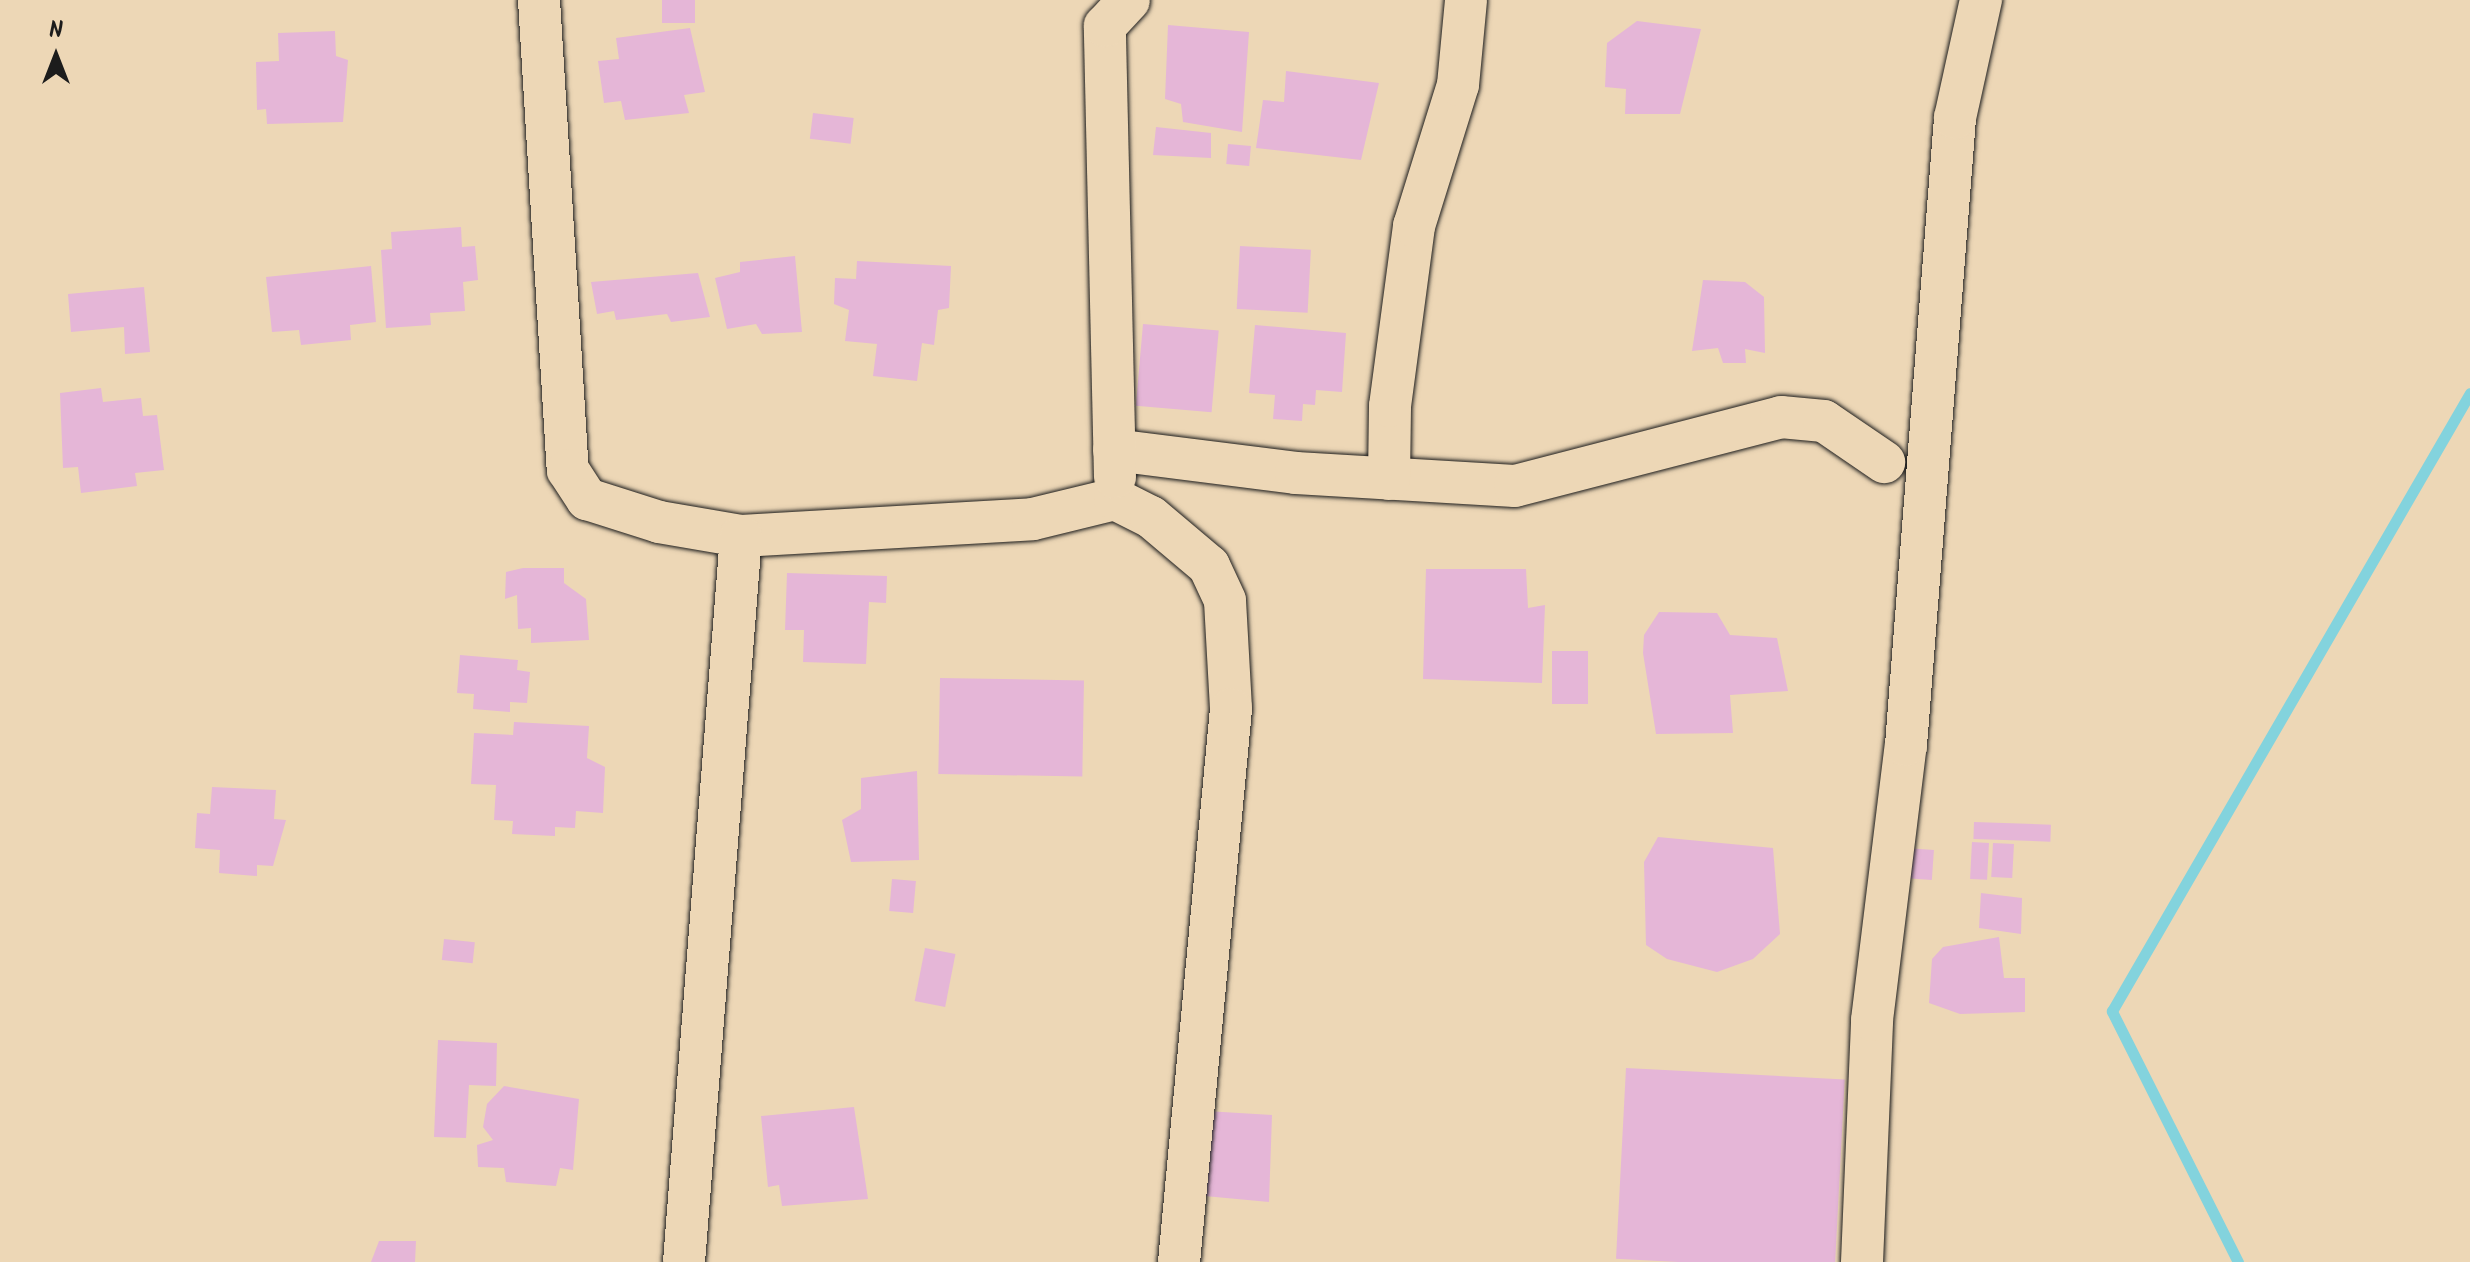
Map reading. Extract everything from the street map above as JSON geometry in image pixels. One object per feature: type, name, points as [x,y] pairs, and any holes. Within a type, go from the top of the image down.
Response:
[{"type":"street","points":[[539,0],[568,470],[587,499],[659,522],[741,536],[1033,519],[1115,499],[1151,517],[1209,566],[1225,601],[1231,709],[1179,1262]]},
{"type":"street","points":[[1115,499],[1105,26],[1129,0]]},
{"type":"street","points":[[1389,479],[1390,406],[1414,226],[1458,85],[1466,0]]},
{"type":"street","points":[[1862,1262],[1872,1020],[1906,745],[1954,133],[1981,0]]},
{"type":"street","points":[[1114,450],[1389,479],[1515,486],[1781,417],[1824,421],[1884,462]]},
{"type":"street","points":[[684,1262],[741,536]]},
{"type":"building","points":[[662,0],[695,0],[695,23],[662,23]]},
{"type":"building","points":[[1637,21],[1701,29],[1680,114],[1625,114],[1626,89],[1605,87],[1607,43]]},
{"type":"building","points":[[1168,25],[1249,32],[1242,132],[1183,122],[1181,104],[1165,99]]},
{"type":"building","points":[[690,28],[705,92],[684,95],[689,113],[625,120],[621,101],[604,103],[598,61],[619,59],[616,38]]},
{"type":"building","points":[[335,31],[336,56],[348,60],[343,122],[267,124],[266,109],[257,110],[256,62],[279,61],[278,33]]},
{"type":"building","points":[[1286,71],[1379,83],[1361,160],[1256,148],[1263,100],[1284,102]]},
{"type":"building","points":[[813,113],[854,118],[851,144],[810,139]]},
{"type":"building","points":[[1156,127],[1211,133],[1211,158],[1153,155]]},
{"type":"building","points":[[1228,144],[1251,146],[1249,166],[1226,164]]},
{"type":"building","points":[[461,227],[462,247],[475,246],[478,280],[463,282],[465,311],[430,313],[431,325],[386,328],[381,250],[392,249],[391,232]]},
{"type":"building","points":[[1240,246],[1311,250],[1308,313],[1237,309]]},
{"type":"building","points":[[795,256],[802,332],[762,334],[756,324],[727,329],[715,278],[740,272],[740,262]]},
{"type":"building","points":[[857,261],[951,266],[949,308],[938,310],[934,345],[922,343],[917,381],[873,376],[877,344],[845,341],[849,310],[834,304],[835,278],[856,279]]},
{"type":"building","points":[[371,266],[376,322],[350,325],[351,340],[301,345],[299,330],[272,332],[266,277]]},
{"type":"building","points":[[698,273],[710,317],[671,322],[667,314],[616,320],[614,311],[597,314],[591,282]]},
{"type":"building","points":[[1703,280],[1745,282],[1764,297],[1765,353],[1745,349],[1746,363],[1723,363],[1718,348],[1692,351]]},
{"type":"building","points":[[144,287],[150,352],[125,354],[124,327],[71,332],[68,294]]},
{"type":"building","points":[[1143,324],[1219,331],[1212,412],[1136,406]]},
{"type":"building","points":[[1255,325],[1346,333],[1342,392],[1316,390],[1315,405],[1303,404],[1302,421],[1273,419],[1275,395],[1249,393]]},
{"type":"building","points":[[101,388],[103,402],[141,398],[143,416],[157,415],[164,470],[135,473],[137,486],[81,493],[78,467],[63,468],[60,393]]},
{"type":"building","points":[[523,568],[564,568],[564,583],[586,599],[589,640],[531,643],[531,628],[518,629],[517,595],[505,599],[506,572]]},
{"type":"building","points":[[1426,569],[1526,569],[1528,608],[1545,605],[1542,683],[1423,679]]},
{"type":"building","points":[[787,573],[887,576],[886,603],[869,602],[866,664],[803,662],[804,630],[785,630]]},
{"type":"building","points":[[1659,612],[1717,613],[1730,635],[1777,638],[1788,691],[1730,695],[1733,733],[1656,734],[1643,653],[1644,635]]},
{"type":"building","points":[[1552,651],[1588,651],[1588,704],[1552,704]]},
{"type":"building","points":[[460,655],[518,660],[517,670],[530,672],[527,703],[510,702],[510,712],[473,709],[474,694],[457,693]]},
{"type":"building","points":[[940,678],[1084,681],[1082,776],[938,774]]},
{"type":"building","points":[[514,722],[589,726],[587,758],[605,767],[603,813],[576,811],[575,828],[555,827],[555,836],[512,834],[513,821],[494,820],[496,785],[471,784],[474,733],[513,735]]},
{"type":"building","points":[[917,771],[919,860],[851,862],[842,820],[861,809],[861,778]]},
{"type":"building","points":[[212,787],[276,790],[274,819],[286,820],[273,866],[257,865],[257,876],[219,873],[220,850],[195,848],[197,813],[210,814]]},
{"type":"building","points":[[1974,822],[2051,825],[2050,842],[1973,839]]},
{"type":"building","points":[[1658,837],[1773,848],[1780,934],[1753,959],[1717,972],[1667,959],[1646,945],[1644,862]]},
{"type":"building","points":[[1972,842],[1989,843],[1987,880],[1970,879]]},
{"type":"building","points":[[1993,843],[2014,844],[2012,878],[1991,877]]},
{"type":"building","points":[[1906,848],[1934,850],[1932,880],[1904,878]]},
{"type":"building","points":[[892,879],[916,881],[913,913],[889,911]]},
{"type":"building","points":[[1981,893],[2022,898],[2021,934],[1979,928]]},
{"type":"building","points":[[1999,937],[2004,978],[2025,978],[2025,1012],[1960,1014],[1929,1003],[1932,959],[1943,947]]},
{"type":"building","points":[[444,939],[475,942],[473,963],[442,960]]},
{"type":"building","points":[[925,948],[955,954],[945,1007],[915,1001]]},
{"type":"building","points":[[438,1040],[497,1043],[496,1086],[469,1085],[466,1138],[434,1137]]},
{"type":"building","points":[[1626,1068],[1845,1079],[1835,1262],[1616,1259]]},
{"type":"building","points":[[504,1086],[579,1099],[573,1170],[560,1168],[556,1186],[506,1182],[504,1168],[478,1167],[477,1145],[493,1140],[483,1127],[487,1104]]},
{"type":"building","points":[[854,1107],[868,1199],[782,1206],[779,1185],[768,1187],[761,1116]]},
{"type":"building","points":[[1206,1111],[1272,1115],[1269,1202],[1194,1195]]},
{"type":"building","points":[[379,1241],[416,1241],[415,1262],[371,1262]]},
{"type":"waterway","points":[[2238,1262],[2112,1011],[2470,393]]}]
